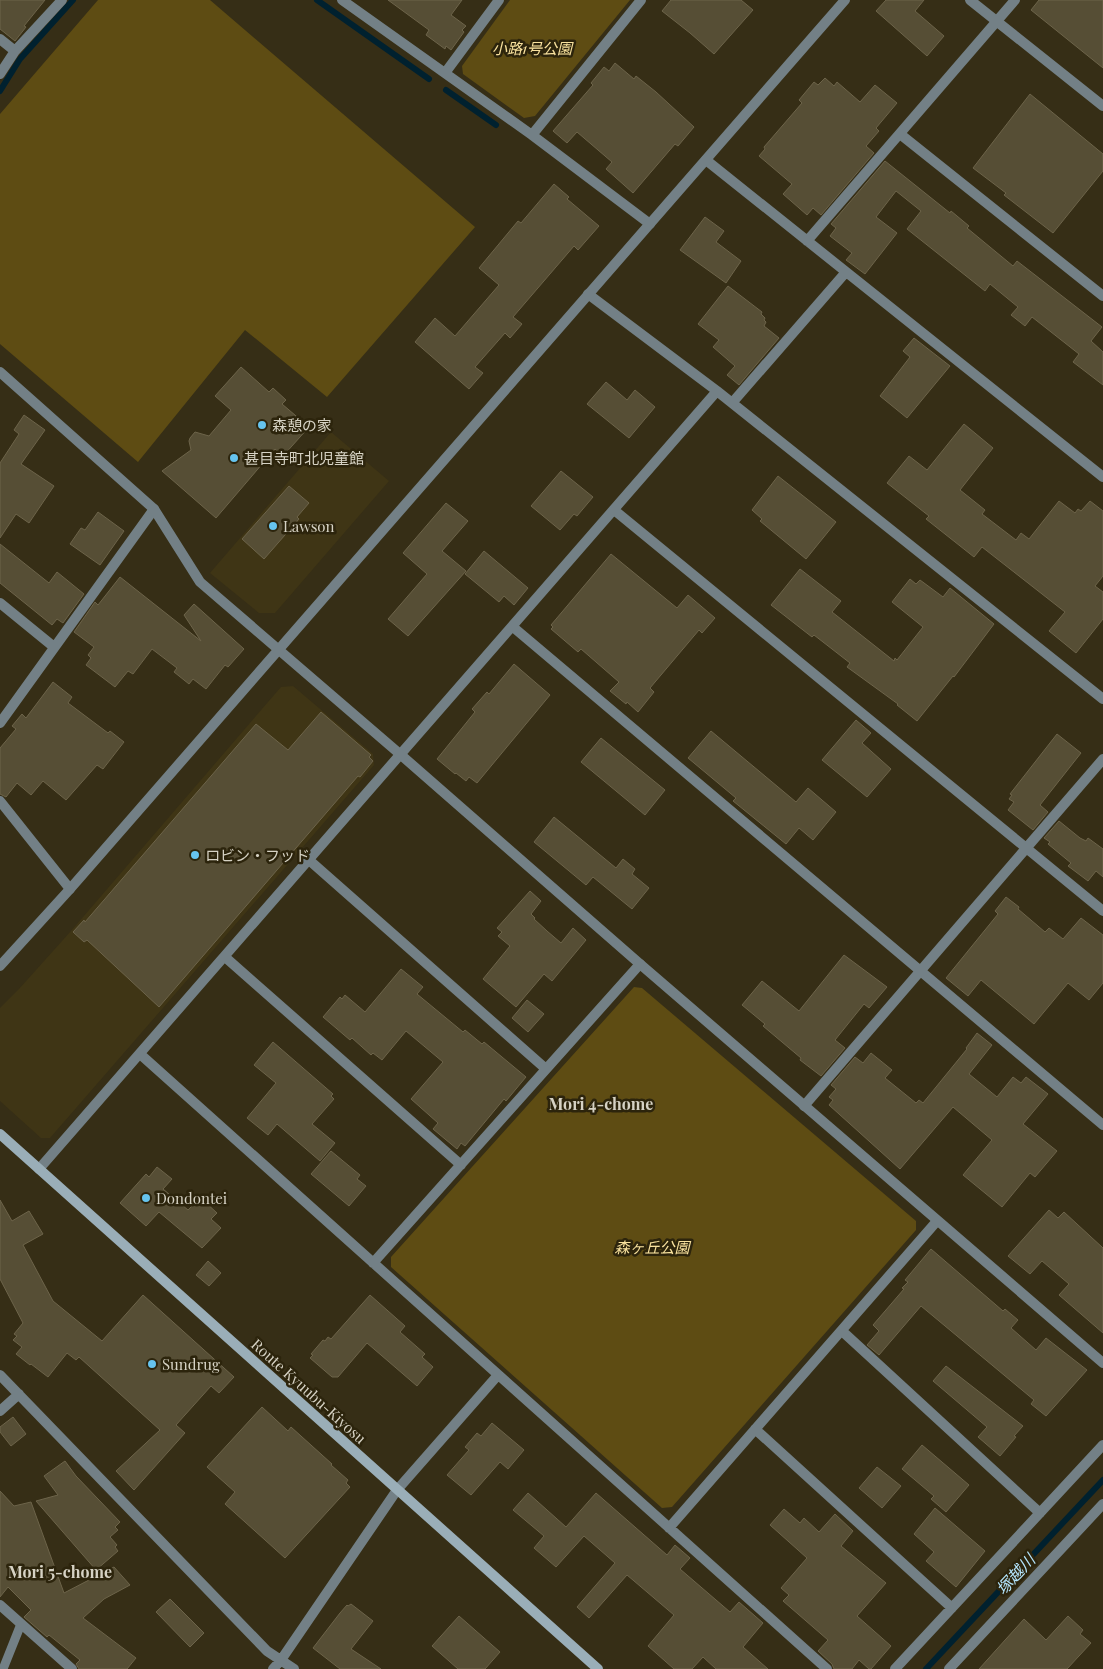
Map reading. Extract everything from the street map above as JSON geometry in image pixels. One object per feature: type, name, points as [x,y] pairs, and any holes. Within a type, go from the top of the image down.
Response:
[{"type":"main road","name":"Route Kyuubu-Kiyosu","points":[[0,1134],[598,1669]]},
{"type":"street","points":[[0,74],[15,51],[62,0]]},
{"type":"street","points":[[342,0],[532,135],[650,224]]},
{"type":"street","points":[[445,73],[499,0]]},
{"type":"street","points":[[532,135],[641,0]]},
{"type":"street","points":[[0,966],[70,889],[845,0]]},
{"type":"street","points":[[970,0],[1103,106]]},
{"type":"street","points":[[806,241],[1015,0]]},
{"type":"street","points":[[0,39],[15,51]]},
{"type":"street","points":[[900,134],[1103,296]]},
{"type":"street","points":[[706,160],[1103,477]]},
{"type":"street","points":[[732,403],[846,272]]},
{"type":"street","points":[[588,294],[717,391],[1103,698]]},
{"type":"street","points":[[0,372],[154,509],[200,582],[1103,1363]]},
{"type":"street","points":[[39,1169],[717,391]]},
{"type":"street","points":[[0,722],[154,509]]},
{"type":"street","points":[[614,510],[1103,911]]},
{"type":"street","points":[[0,602],[54,646]]},
{"type":"street","points":[[513,627],[1103,1125]]},
{"type":"street","points":[[804,1106],[1103,759]]},
{"type":"street","points":[[0,801],[70,889]]},
{"type":"street","points":[[309,860],[546,1069]]},
{"type":"street","points":[[225,957],[461,1165]]},
{"type":"street","points":[[373,1263],[640,964]]},
{"type":"street","points":[[140,1054],[827,1669]]},
{"type":"street","points":[[669,1528],[937,1221]]},
{"type":"street","points":[[842,1331],[1040,1513]]},
{"type":"street","points":[[0,1375],[267,1651],[294,1669]]},
{"type":"street","points":[[272,1669],[281,1660],[398,1490],[498,1375]]},
{"type":"street","points":[[0,1411],[19,1394]]},
{"type":"street","points":[[755,1429],[952,1608]]},
{"type":"street","points":[[895,1669],[1103,1445]]},
{"type":"street","points":[[949,1669],[1103,1504]]},
{"type":"street","points":[[0,1605],[72,1669]]},
{"type":"lane","points":[[3,1669],[21,1624]]},
{"type":"shaded area","points":[[331,432],[389,481],[275,613],[259,613],[210,573]]},
{"type":"shaded area","points":[[293,686],[373,754],[374,765],[50,1138],[41,1138],[0,1101],[0,1008],[71,931],[281,687]]},
{"type":"green space","points":[[98,0],[210,0],[475,227],[327,397],[245,330],[138,462],[0,344],[0,114]]},
{"type":"green space","name":"小路1号公園","points":[[510,0],[630,0],[535,116],[524,118],[463,74],[462,66]]},
{"type":"green space","name":"森ヶ丘公園","points":[[634,987],[642,988],[916,1221],[916,1230],[672,1507],[662,1508],[391,1267],[391,1257]]},
{"type":"building","points":[[0,0],[45,0],[24,26],[26,27],[15,41],[0,29]]},
{"type":"building","points":[[388,0],[462,0],[451,15],[466,26],[462,30],[464,32],[451,50],[446,46],[445,49],[426,35],[429,30]]},
{"type":"building","points":[[671,0],[741,0],[753,10],[714,54],[662,11]]},
{"type":"building","points":[[886,0],[924,0],[915,11],[944,36],[927,56],[876,11]]},
{"type":"building","points":[[1039,0],[1103,0],[1103,68],[1031,10]]},
{"type":"building","points":[[615,63],[634,79],[636,76],[656,92],[694,127],[678,146],[675,144],[633,193],[606,169],[612,162],[577,132],[567,143],[553,131],[593,85],[591,83],[604,67],[609,71]]},
{"type":"building","points":[[825,78],[834,86],[837,82],[860,102],[875,85],[897,103],[876,128],[879,131],[866,146],[874,153],[821,215],[813,208],[807,215],[783,194],[792,184],[759,156],[765,149],[764,147],[802,103],[799,100],[814,82],[818,85]]},
{"type":"building","points":[[1030,94],[1103,154],[1103,171],[1053,233],[973,168]]},
{"type":"building","points":[[885,161],[950,213],[951,211],[969,226],[967,228],[1013,266],[1017,261],[1102,327],[1091,341],[1103,352],[1103,385],[1073,362],[1079,354],[1032,317],[1025,326],[1011,315],[1018,307],[990,284],[985,291],[907,229],[921,211],[896,191],[876,217],[897,233],[865,274],[846,260],[852,253],[830,236],[836,228],[831,224]]},
{"type":"building","points":[[554,184],[569,197],[567,199],[599,226],[578,250],[574,246],[513,317],[522,324],[510,338],[505,333],[475,367],[483,373],[469,389],[415,342],[435,318],[455,336],[499,285],[479,268],[518,221],[521,223]]},
{"type":"building","points":[[705,217],[724,231],[716,242],[741,261],[726,283],[680,250]]},
{"type":"building","points":[[728,286],[762,312],[761,314],[766,322],[764,326],[779,338],[739,385],[727,375],[735,366],[713,347],[719,340],[698,324]]},
{"type":"building","points":[[914,338],[950,366],[907,418],[880,396],[910,357],[903,351]]},
{"type":"building","points":[[241,367],[269,392],[273,388],[286,400],[282,404],[309,427],[283,456],[275,449],[216,518],[162,471],[191,450],[189,441],[195,432],[209,436],[231,410],[215,396]]},
{"type":"building","points":[[606,382],[627,400],[635,390],[655,407],[629,438],[587,404]]},
{"type":"building","points":[[24,415],[45,430],[21,464],[54,486],[29,523],[16,514],[0,538],[0,463],[19,434],[14,430]]},
{"type":"building","points":[[964,424],[993,448],[960,490],[985,510],[982,514],[1016,540],[1021,533],[1029,539],[1059,501],[1075,513],[1078,509],[1081,511],[1090,501],[1103,511],[1103,576],[1095,586],[1103,592],[1103,619],[1076,653],[1049,631],[1065,612],[982,547],[974,557],[926,519],[929,516],[887,483],[909,456],[927,470]]},
{"type":"building","points":[[561,471],[593,497],[577,516],[574,514],[560,530],[531,506]]},
{"type":"building","points":[[778,476],[836,522],[806,559],[760,521],[762,519],[752,510]]},
{"type":"building","points":[[289,486],[309,503],[297,517],[299,519],[264,559],[242,539]]},
{"type":"building","points":[[446,503],[468,521],[442,551],[466,571],[408,636],[388,619],[427,574],[403,553]]},
{"type":"building","points":[[98,512],[124,531],[100,565],[70,544],[81,528],[85,530]]},
{"type":"building","points":[[0,544],[49,583],[57,572],[84,594],[63,623],[57,619],[52,625],[0,583]]},
{"type":"building","points":[[484,551],[528,588],[514,605],[504,596],[499,602],[465,574]]},
{"type":"building","points":[[611,554],[677,608],[688,595],[715,618],[702,633],[699,630],[650,688],[654,692],[638,712],[610,691],[619,682],[581,649],[578,652],[551,629],[553,627],[551,625]]},
{"type":"building","points":[[800,569],[841,601],[832,612],[894,661],[895,658],[897,660],[923,627],[892,602],[910,579],[916,584],[920,580],[943,597],[950,588],[994,624],[954,677],[917,721],[898,704],[847,667],[850,663],[814,635],[812,637],[771,605]]},
{"type":"building","points":[[120,577],[201,641],[184,615],[194,604],[244,649],[228,667],[225,665],[206,689],[193,679],[189,684],[174,672],[177,668],[152,649],[133,674],[128,671],[115,687],[86,665],[91,658],[88,655],[94,647],[74,632],[95,602],[98,605]]},
{"type":"building","points":[[514,664],[550,695],[477,783],[469,777],[466,781],[437,759],[475,712],[472,709],[487,692],[489,694]]},
{"type":"building","points":[[53,682],[72,697],[68,703],[108,733],[110,731],[124,742],[103,769],[97,765],[66,800],[43,781],[31,795],[17,783],[6,797],[0,794],[0,748],[16,729],[12,726],[22,714],[26,718]]},
{"type":"building","points":[[321,712],[371,755],[369,757],[373,761],[159,1007],[87,940],[84,942],[73,932],[84,920],[85,922],[256,724],[288,750]]},
{"type":"building","points":[[856,720],[871,733],[862,743],[891,769],[867,797],[822,760]]},
{"type":"building","points":[[711,731],[796,802],[808,788],[836,812],[813,840],[799,828],[786,844],[733,801],[736,798],[688,758]]},
{"type":"building","points":[[1057,734],[1081,753],[1040,805],[1048,812],[1033,830],[1008,810],[1014,802],[1009,799],[1012,795],[1010,794]]},
{"type":"building","points":[[601,738],[665,790],[645,815],[581,762]]},
{"type":"building","points":[[554,817],[616,868],[623,859],[635,869],[632,874],[649,888],[632,909],[593,877],[586,885],[534,842]]},
{"type":"building","points":[[1059,821],[1080,838],[1086,841],[1088,838],[1103,849],[1103,877],[1096,871],[1088,881],[1068,866],[1071,863],[1048,844],[1050,842],[1044,838]]},
{"type":"building","points":[[530,891],[541,901],[531,914],[547,931],[561,943],[573,928],[586,940],[552,981],[544,974],[516,1007],[483,979],[510,946],[498,936],[502,932],[497,928]]},
{"type":"building","points":[[1006,897],[1045,932],[1049,928],[1063,939],[1081,918],[1103,935],[1103,983],[1089,1000],[1068,983],[1034,1024],[981,980],[968,996],[946,978],[998,914],[995,911]]},
{"type":"building","points":[[844,955],[887,987],[869,1008],[864,1004],[835,1040],[845,1048],[821,1076],[800,1060],[801,1058],[763,1026],[765,1024],[742,1005],[762,981],[799,1011]]},
{"type":"building","points":[[401,969],[423,987],[417,994],[463,1032],[465,1030],[482,1044],[484,1042],[526,1077],[506,1101],[504,1099],[465,1146],[461,1143],[457,1149],[433,1129],[438,1123],[411,1099],[443,1062],[406,1031],[382,1060],[373,1053],[371,1055],[352,1038],[350,1040],[323,1017],[340,997],[342,999],[345,995],[365,1012]]},
{"type":"building","points":[[527,1000],[544,1014],[528,1032],[512,1018]]},
{"type":"building","points":[[977,1033],[992,1045],[969,1074],[997,1097],[1013,1077],[1021,1083],[1026,1077],[1048,1094],[1023,1124],[1057,1151],[1035,1177],[1030,1173],[1002,1207],[963,1175],[992,1140],[953,1107],[900,1169],[829,1105],[833,1100],[829,1097],[836,1089],[831,1085],[855,1057],[863,1063],[871,1053],[892,1070],[885,1078],[916,1103],[919,1100],[923,1103],[967,1049]]},
{"type":"building","points":[[273,1042],[333,1094],[331,1096],[334,1099],[312,1124],[335,1143],[320,1161],[277,1124],[268,1135],[247,1118],[276,1083],[254,1065]]},
{"type":"building","points":[[331,1151],[360,1175],[357,1179],[366,1186],[349,1206],[311,1174]]},
{"type":"building","points":[[157,1167],[172,1179],[163,1189],[188,1210],[197,1201],[202,1205],[205,1202],[217,1213],[211,1219],[221,1228],[202,1248],[159,1212],[146,1226],[120,1203],[146,1174],[149,1177]]},
{"type":"building","points":[[0,1200],[12,1221],[29,1211],[43,1234],[23,1245],[53,1301],[102,1341],[143,1295],[234,1377],[219,1393],[211,1386],[176,1425],[185,1433],[134,1490],[116,1471],[160,1430],[79,1357],[76,1360],[67,1353],[48,1377],[16,1354],[22,1347],[13,1340],[17,1336],[14,1334],[23,1323],[0,1279]]},
{"type":"building","points":[[1049,1210],[1058,1218],[1064,1212],[1103,1248],[1103,1333],[1059,1295],[1069,1284],[1042,1261],[1030,1274],[1008,1256]]},
{"type":"building","points":[[931,1249],[1003,1311],[1005,1309],[1018,1320],[1011,1328],[1036,1350],[1046,1338],[1087,1370],[1046,1416],[1031,1404],[1034,1400],[921,1306],[879,1355],[867,1345],[879,1331],[873,1325],[904,1289],[902,1288],[908,1282],[905,1280]]},
{"type":"building","points":[[208,1261],[221,1273],[209,1286],[196,1275]]},
{"type":"building","points":[[370,1295],[405,1326],[400,1332],[425,1354],[422,1357],[433,1367],[417,1386],[367,1343],[338,1377],[332,1377],[310,1358],[313,1355],[311,1354],[323,1340],[325,1341],[328,1337],[331,1339]]},
{"type":"building","points":[[946,1366],[1023,1426],[1000,1456],[978,1437],[987,1427],[933,1381]]},
{"type":"building","points":[[262,1407],[288,1431],[291,1427],[332,1464],[348,1480],[346,1483],[350,1487],[285,1558],[225,1504],[235,1492],[207,1467]]},
{"type":"building","points":[[13,1417],[26,1434],[11,1446],[0,1432],[0,1427]]},
{"type":"building","points":[[492,1423],[524,1450],[508,1469],[500,1462],[471,1495],[447,1475],[469,1450],[465,1447],[477,1433],[481,1436]]},
{"type":"building","points":[[922,1445],[969,1485],[946,1512],[931,1499],[934,1496],[902,1469]]},
{"type":"building","points":[[65,1461],[76,1476],[120,1522],[115,1527],[118,1530],[110,1537],[117,1545],[115,1547],[118,1551],[96,1570],[36,1501],[58,1495],[44,1476]]},
{"type":"building","points":[[877,1467],[901,1486],[882,1508],[859,1488]]},
{"type":"building","points":[[0,1491],[14,1506],[31,1502],[64,1593],[114,1567],[130,1585],[104,1599],[83,1618],[136,1658],[127,1669],[79,1669],[76,1664],[80,1660],[49,1635],[47,1637],[24,1617],[31,1610],[8,1587],[0,1597]]},
{"type":"building","points":[[528,1493],[566,1527],[596,1493],[667,1555],[675,1545],[690,1558],[680,1569],[730,1612],[739,1602],[763,1623],[743,1647],[768,1669],[716,1669],[703,1657],[692,1669],[674,1669],[648,1646],[674,1615],[627,1575],[589,1618],[577,1607],[615,1563],[584,1536],[556,1567],[534,1548],[544,1536],[513,1510]]},
{"type":"building","points":[[935,1508],[985,1551],[956,1587],[926,1561],[934,1552],[914,1534]]},
{"type":"building","points":[[784,1509],[800,1523],[804,1518],[819,1532],[835,1514],[853,1531],[841,1546],[886,1583],[857,1616],[891,1646],[871,1669],[859,1660],[852,1669],[834,1669],[832,1664],[818,1651],[828,1640],[783,1601],[789,1595],[781,1588],[807,1558],[770,1525]]},
{"type":"building","points":[[170,1599],[204,1633],[190,1647],[156,1612]]},
{"type":"building","points":[[351,1604],[373,1621],[351,1649],[381,1669],[340,1669],[313,1648],[340,1613],[347,1605]]},
{"type":"building","points":[[459,1616],[500,1652],[485,1669],[458,1669],[432,1646]]},
{"type":"building","points":[[1068,1616],[1083,1630],[1080,1634],[1091,1643],[1067,1669],[979,1669],[1024,1619],[1046,1640]]},
{"type":"waterway","points":[[0,91],[20,59],[73,0]]},
{"type":"waterway","points":[[317,0],[429,79]]},
{"type":"waterway","points":[[446,90],[496,125]]},
{"type":"waterway","name":"塚越川","points":[[926,1669],[1103,1480]]},
{"type":"place","name":"森憩の家","points":[[262,425]]},
{"type":"place","name":"甚目寺町北児童館","points":[[234,458]]},
{"type":"place","name":"Lawson","points":[[273,526]]},
{"type":"place","name":"ロビン・フッド","points":[[195,855]]},
{"type":"place","name":"Dondontei","points":[[146,1198]]},
{"type":"place","name":"Sundrug","points":[[152,1364]]},
{"type":"district","name":"Mori 4-chome","points":[[601,1103]]},
{"type":"district","name":"Mori 5-chome","points":[[60,1571]]}]
